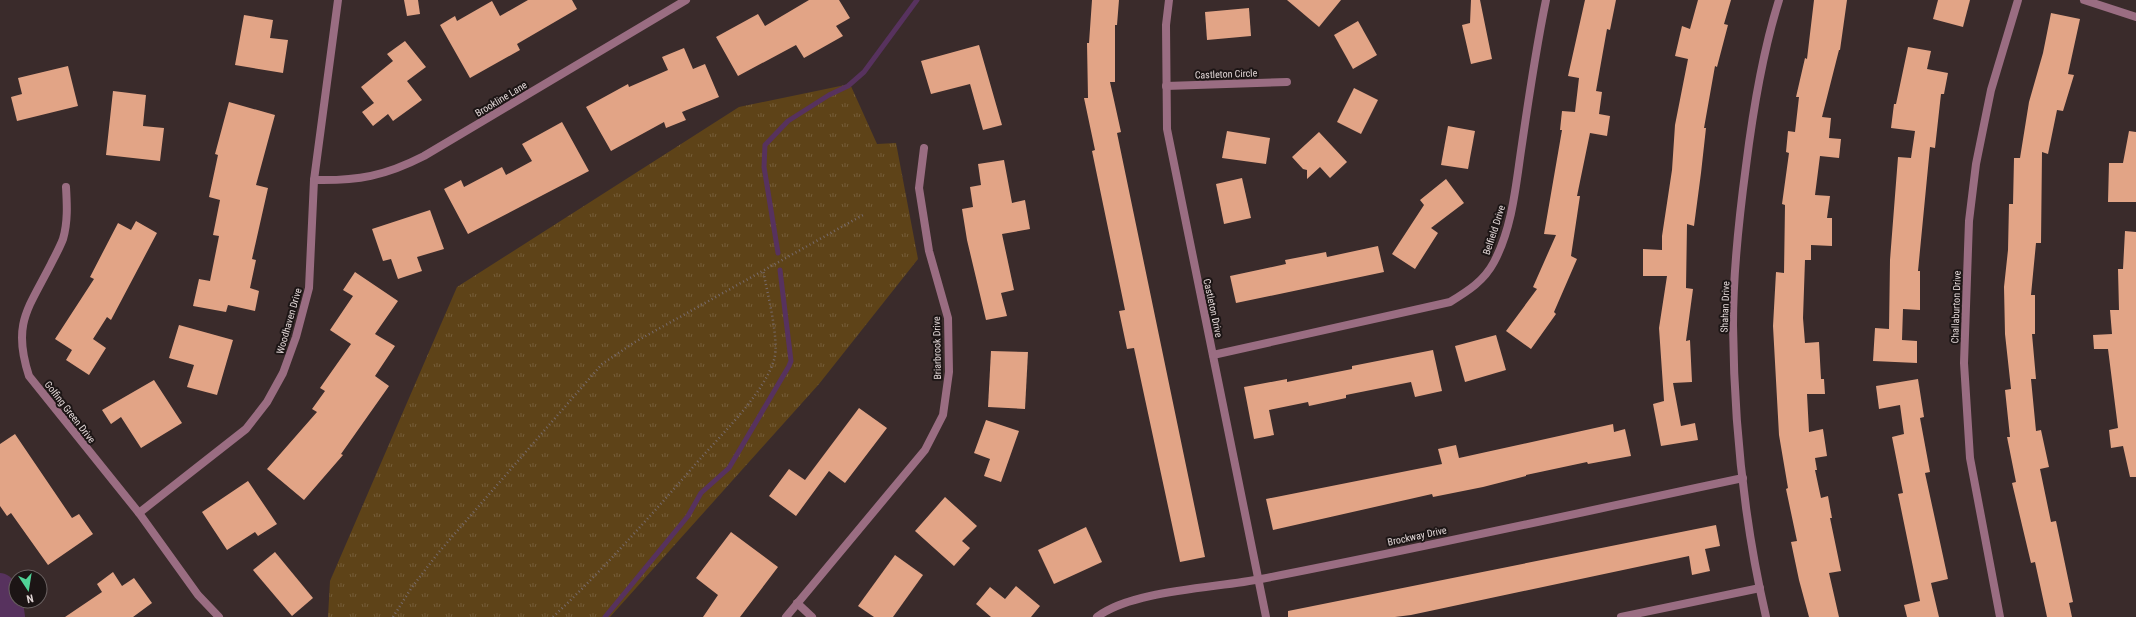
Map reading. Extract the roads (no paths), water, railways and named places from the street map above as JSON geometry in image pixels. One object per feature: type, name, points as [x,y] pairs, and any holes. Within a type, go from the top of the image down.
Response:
[{"type":"street","name":"Woodhaven Drive","points":[[139,513],[246,429],[267,402],[283,373],[296,337],[309,288],[314,180],[338,0]]},
{"type":"street","name":"Brookline Lane","points":[[314,180],[341,180],[397,170],[424,156],[686,0]]},
{"type":"street","name":"Castleton Drive","points":[[1170,0],[1166,25],[1167,129],[1266,617]]},
{"type":"street","name":"Belfield Drive","points":[[1213,355],[1450,302],[1474,287],[1494,262],[1512,211],[1536,52],[1546,0]]},
{"type":"street","name":"Shahan Drive","points":[[1766,617],[1751,540],[1743,478],[1736,401],[1733,324],[1739,219],[1755,99],[1780,0]]},
{"type":"street","name":"Challaburton Drive","points":[[2000,617],[1970,458],[1964,363],[1969,221],[1976,164],[1991,90],[2018,0]]},
{"type":"street","points":[[2084,0],[2136,17]]},
{"type":"street","name":"Castleton Circle","points":[[1166,86],[1287,82]]},
{"type":"street","name":"Briarbrook Drive","points":[[786,617],[925,450],[943,415],[949,372],[948,318],[929,251],[919,188],[924,148]]},
{"type":"street","name":"Golfing Green Drive","points":[[66,187],[67,218],[63,240],[23,318],[20,336],[23,357],[29,376],[139,513],[198,595],[219,617]]},
{"type":"street","name":"Brockway Drive","points":[[1097,617],[1105,611],[1144,597],[1259,580],[1743,478]]},
{"type":"street","points":[[1621,617],[1760,588]]},
{"type":"street","points":[[797,603],[812,617]]},
{"type":"waterway","points":[[778,253],[764,167],[765,145],[788,121],[829,95],[848,86],[864,72],[917,0]]},
{"type":"waterway","points":[[605,617],[688,516],[701,493],[729,468],[789,366],[791,361],[780,270]]},
{"type":"waterway","points":[[0,588],[8,603],[10,617]]}]
